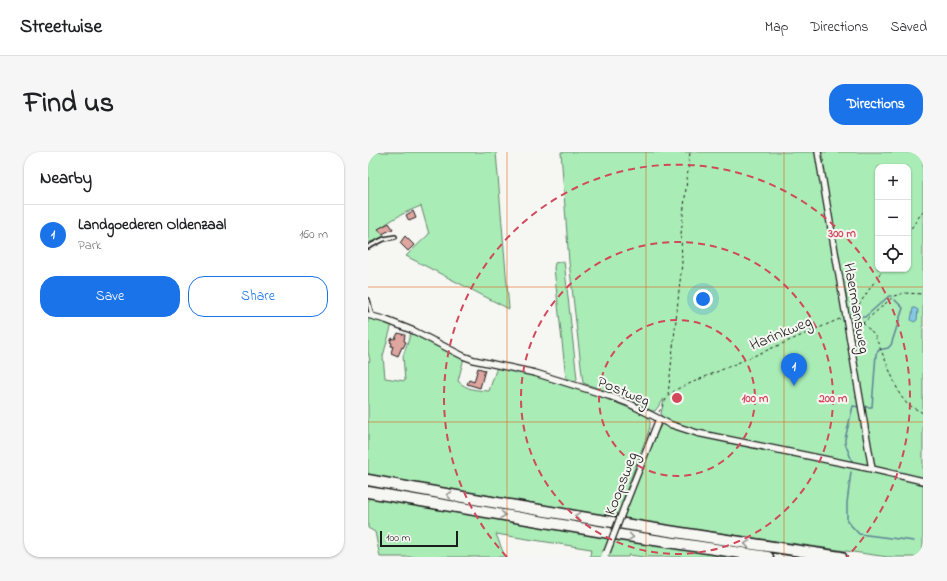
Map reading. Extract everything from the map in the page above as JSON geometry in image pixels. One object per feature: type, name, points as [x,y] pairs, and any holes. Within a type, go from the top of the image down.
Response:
[{"type":"highway","points":[[368,480],[485,502],[841,557]]},
{"type":"highway","points":[[368,492],[621,535],[768,557]]},
{"type":"street","name":"Haermansweg","points":[[818,152],[848,316],[872,469]]},
{"type":"street","name":"Postweg","points":[[370,315],[414,331],[474,360],[535,373],[580,386],[628,403],[669,424],[697,433],[923,481]]},
{"type":"street","name":"Koopsweg","points":[[606,554],[658,418]]},
{"type":"lane","points":[[368,247],[384,239],[395,238]]},
{"type":"lane","points":[[368,300],[370,315]]},
{"type":"path","points":[[658,418],[668,396],[682,262],[681,239],[690,152]]},
{"type":"path","points":[[911,229],[923,211]]},
{"type":"path","name":"Harinkweg","points":[[668,396],[688,384],[852,315],[881,272]]},
{"type":"path","points":[[863,323],[894,296],[904,293],[923,294]]},
{"type":"path","points":[[848,316],[863,323],[875,336],[900,395],[908,404],[923,413]]},
{"type":"green space","points":[[368,152],[496,152],[509,309],[406,256],[429,234],[421,206],[384,225],[379,229],[385,236],[368,243]]},
{"type":"green space","points":[[561,152],[923,152],[923,557],[888,557],[643,522],[368,475],[368,362],[370,361],[368,352],[368,316],[392,324],[383,356],[385,378],[405,381],[403,356],[411,333],[464,358],[458,381],[468,388],[489,391],[497,367],[574,387],[611,400],[647,416],[650,422],[649,431],[622,502],[629,504],[655,435],[661,425],[661,414],[664,399],[655,411],[652,411],[629,399],[583,383],[569,262]]},
{"type":"green space","points":[[564,261],[577,379],[575,381],[566,378],[554,268],[555,263]]},
{"type":"green space","points":[[368,497],[506,521],[734,557],[644,557],[629,555],[628,557],[608,557],[610,552],[603,550],[600,557],[590,557],[591,549],[496,534],[505,557],[380,557],[375,532],[368,528]]},
{"type":"water","points":[[913,308],[918,310],[917,320],[914,322],[911,320]]},
{"type":"building","points":[[413,211],[416,218],[409,221],[406,215]]},
{"type":"building","points":[[389,223],[393,229],[382,234],[378,229]]},
{"type":"building","points":[[405,236],[414,245],[408,251],[400,243]]},
{"type":"building","points":[[398,333],[405,335],[404,341],[406,342],[398,356],[391,353],[393,346],[391,346],[392,343],[390,342],[392,338],[395,339]]},
{"type":"building","points":[[478,368],[485,370],[480,388],[467,384],[469,380],[474,382]]},
{"type":"waterway","points":[[855,317],[865,317],[889,296],[891,296]]},
{"type":"waterway","points":[[864,407],[872,407],[876,354],[879,350],[888,348],[891,345],[903,308],[895,300]]},
{"type":"waterway","points":[[852,461],[845,443],[845,439],[853,406],[860,407]]},
{"type":"waterway","points":[[851,472],[847,503],[847,521],[859,534],[914,541]]},
{"type":"place","name":"Landgoederen Oldenzaal","points":[[794,386]]}]
